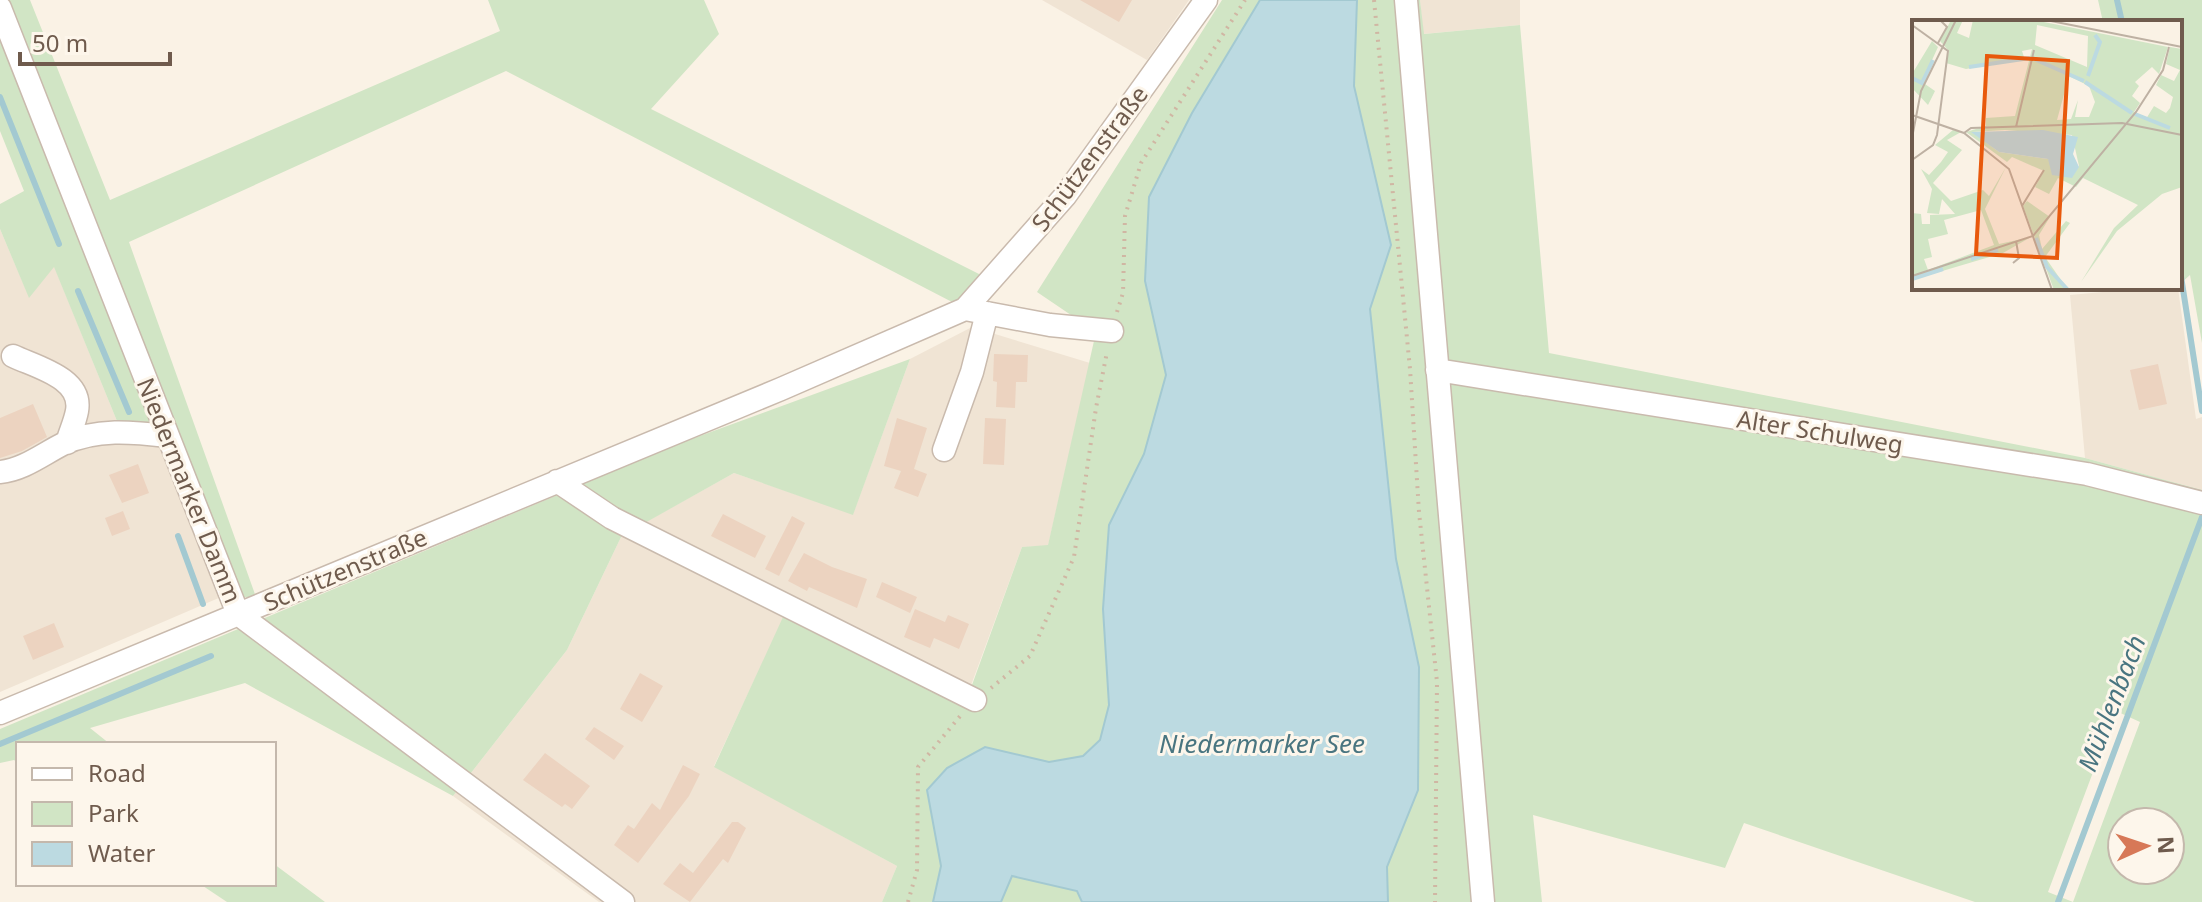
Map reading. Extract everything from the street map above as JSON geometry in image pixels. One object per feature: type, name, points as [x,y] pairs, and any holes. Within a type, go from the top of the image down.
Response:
[{"type":"street","name":"Schützenstraße","points":[[0,713],[976,311],[1065,196],[1206,0]]},
{"type":"street","points":[[1406,0],[1483,902]]},
{"type":"street","name":"Niedermarker Damm","points":[[0,8],[238,614],[623,902]]},
{"type":"street","points":[[944,450],[972,372],[976,311],[1050,325],[1112,331]]},
{"type":"street","points":[[13,356],[60,378],[76,394],[78,408],[67,443]]},
{"type":"street","name":"Alter Schulweg","points":[[1437,370],[2087,474],[2202,503]]},
{"type":"street","points":[[0,472],[38,459],[67,443],[101,433],[168,436]]},
{"type":"street","points":[[557,481],[612,518],[975,700]]},
{"type":"path","points":[[908,902],[917,870],[918,767],[975,700],[1030,656],[1074,557],[1096,408],[1123,293],[1125,216],[1141,163],[1245,0]]},
{"type":"path","points":[[1374,0],[1437,682],[1435,902]]},
{"type":"shaded area","points":[[1042,0],[1189,0],[1147,60]]},
{"type":"shaded area","points":[[1420,0],[1520,0],[1520,25],[1423,34]]},
{"type":"shaded area","points":[[0,229],[29,297],[54,266],[119,426],[152,425],[221,597],[0,692]]},
{"type":"shaded area","points":[[2124,290],[2178,290],[2196,419],[2202,417],[2202,490],[2085,458],[2070,295]]},
{"type":"shaded area","points":[[972,327],[1090,363],[1048,546],[1022,547],[963,707],[784,617],[714,766],[897,866],[882,902],[599,902],[453,796],[567,650],[622,535],[734,473],[853,514],[910,359]]},
{"type":"green space","points":[[0,0],[30,0],[110,200],[500,31],[488,0],[704,0],[719,34],[651,109],[981,275],[954,303],[506,71],[129,242],[256,597],[221,597],[152,426],[119,426],[54,267],[29,298],[0,229],[0,204],[24,191],[0,131]]},
{"type":"green space","points":[[1222,0],[1260,0],[1192,113],[1149,197],[1145,281],[1166,375],[1144,454],[1109,525],[1103,609],[1109,705],[1100,740],[1083,756],[1049,762],[985,747],[927,790],[941,866],[933,902],[882,902],[897,866],[714,767],[783,617],[964,707],[1022,547],[1048,545],[1096,332],[1037,292]]},
{"type":"green space","points":[[1357,0],[1420,0],[1424,34],[1520,25],[1549,353],[2085,458],[2202,490],[2202,902],[2073,902],[1975,902],[1744,823],[1725,868],[1533,815],[1542,902],[1388,902],[1387,867],[1418,789],[1419,667],[1396,559],[1370,309],[1391,245],[1354,86]]},
{"type":"green space","points":[[2098,0],[2202,0],[2202,343],[2190,275],[2182,282],[2182,20],[2103,20]]},
{"type":"green space","points":[[910,359],[853,515],[734,473],[643,524],[574,482]]},
{"type":"green space","points":[[560,494],[622,535],[567,650],[453,796],[245,683],[90,728],[108,742],[16,742],[16,762],[0,763],[0,729]]},
{"type":"green space","points":[[276,865],[325,902],[227,902],[203,886],[276,886]]},
{"type":"green space","points":[[1012,876],[1078,891],[1082,902],[1001,902]]},
{"type":"water","name":"Niedermarker See","points":[[1260,0],[1357,0],[1354,86],[1391,245],[1370,309],[1396,559],[1419,667],[1418,790],[1387,867],[1388,902],[1082,902],[1077,891],[1012,876],[1001,902],[933,902],[941,866],[927,790],[947,768],[985,747],[1049,762],[1083,756],[1100,740],[1109,705],[1103,609],[1109,525],[1144,454],[1166,375],[1145,281],[1149,197],[1192,113]]},
{"type":"building","points":[[1080,0],[1132,0],[1119,22]]},
{"type":"building","points":[[994,354],[1028,355],[1027,382],[1016,382],[1015,408],[996,407]]},
{"type":"building","points":[[2158,364],[2167,404],[2139,410],[2130,370]]},
{"type":"building","points":[[33,404],[47,437],[22,451],[0,458],[0,418]]},
{"type":"building","points":[[897,418],[927,428],[914,469],[927,474],[918,497],[894,488],[901,471],[884,466]]},
{"type":"building","points":[[985,418],[1006,419],[1004,465],[983,464]]},
{"type":"building","points":[[138,464],[149,493],[122,503],[109,475]]},
{"type":"building","points":[[123,511],[130,529],[112,536],[105,518]]},
{"type":"building","points":[[723,514],[766,536],[755,558],[711,536]]},
{"type":"building","points":[[792,516],[805,523],[779,576],[765,569]]},
{"type":"building","points":[[804,553],[867,579],[857,608],[788,581]]},
{"type":"building","points":[[882,582],[917,597],[910,613],[876,597]]},
{"type":"building","points":[[915,609],[945,622],[948,615],[969,624],[959,649],[934,638],[930,648],[904,637]]},
{"type":"building","points":[[54,623],[64,647],[33,660],[23,636]]},
{"type":"building","points":[[640,673],[663,686],[642,722],[620,709]]},
{"type":"building","points":[[594,727],[624,746],[614,760],[585,739]]},
{"type":"building","points":[[545,753],[590,786],[572,809],[565,804],[562,807],[523,780]]},
{"type":"building","points":[[683,765],[700,774],[689,796],[638,863],[614,845],[628,825],[634,829],[652,803],[660,810]]},
{"type":"building","points":[[732,822],[746,828],[728,863],[723,859],[690,902],[663,884],[680,863],[693,873]]},
{"type":"waterway","name":"Mühlenbach","points":[[2117,0],[2122,20]]},
{"type":"waterway","points":[[0,97],[59,244]]},
{"type":"waterway","name":"Mühlenbach","points":[[2182,283],[2202,411]]},
{"type":"waterway","points":[[78,291],[129,412]]},
{"type":"waterway","name":"Mühlenbach","points":[[2058,902],[2202,517]]},
{"type":"waterway","points":[[178,536],[203,604]]},
{"type":"waterway","points":[[0,744],[211,656]]}]
